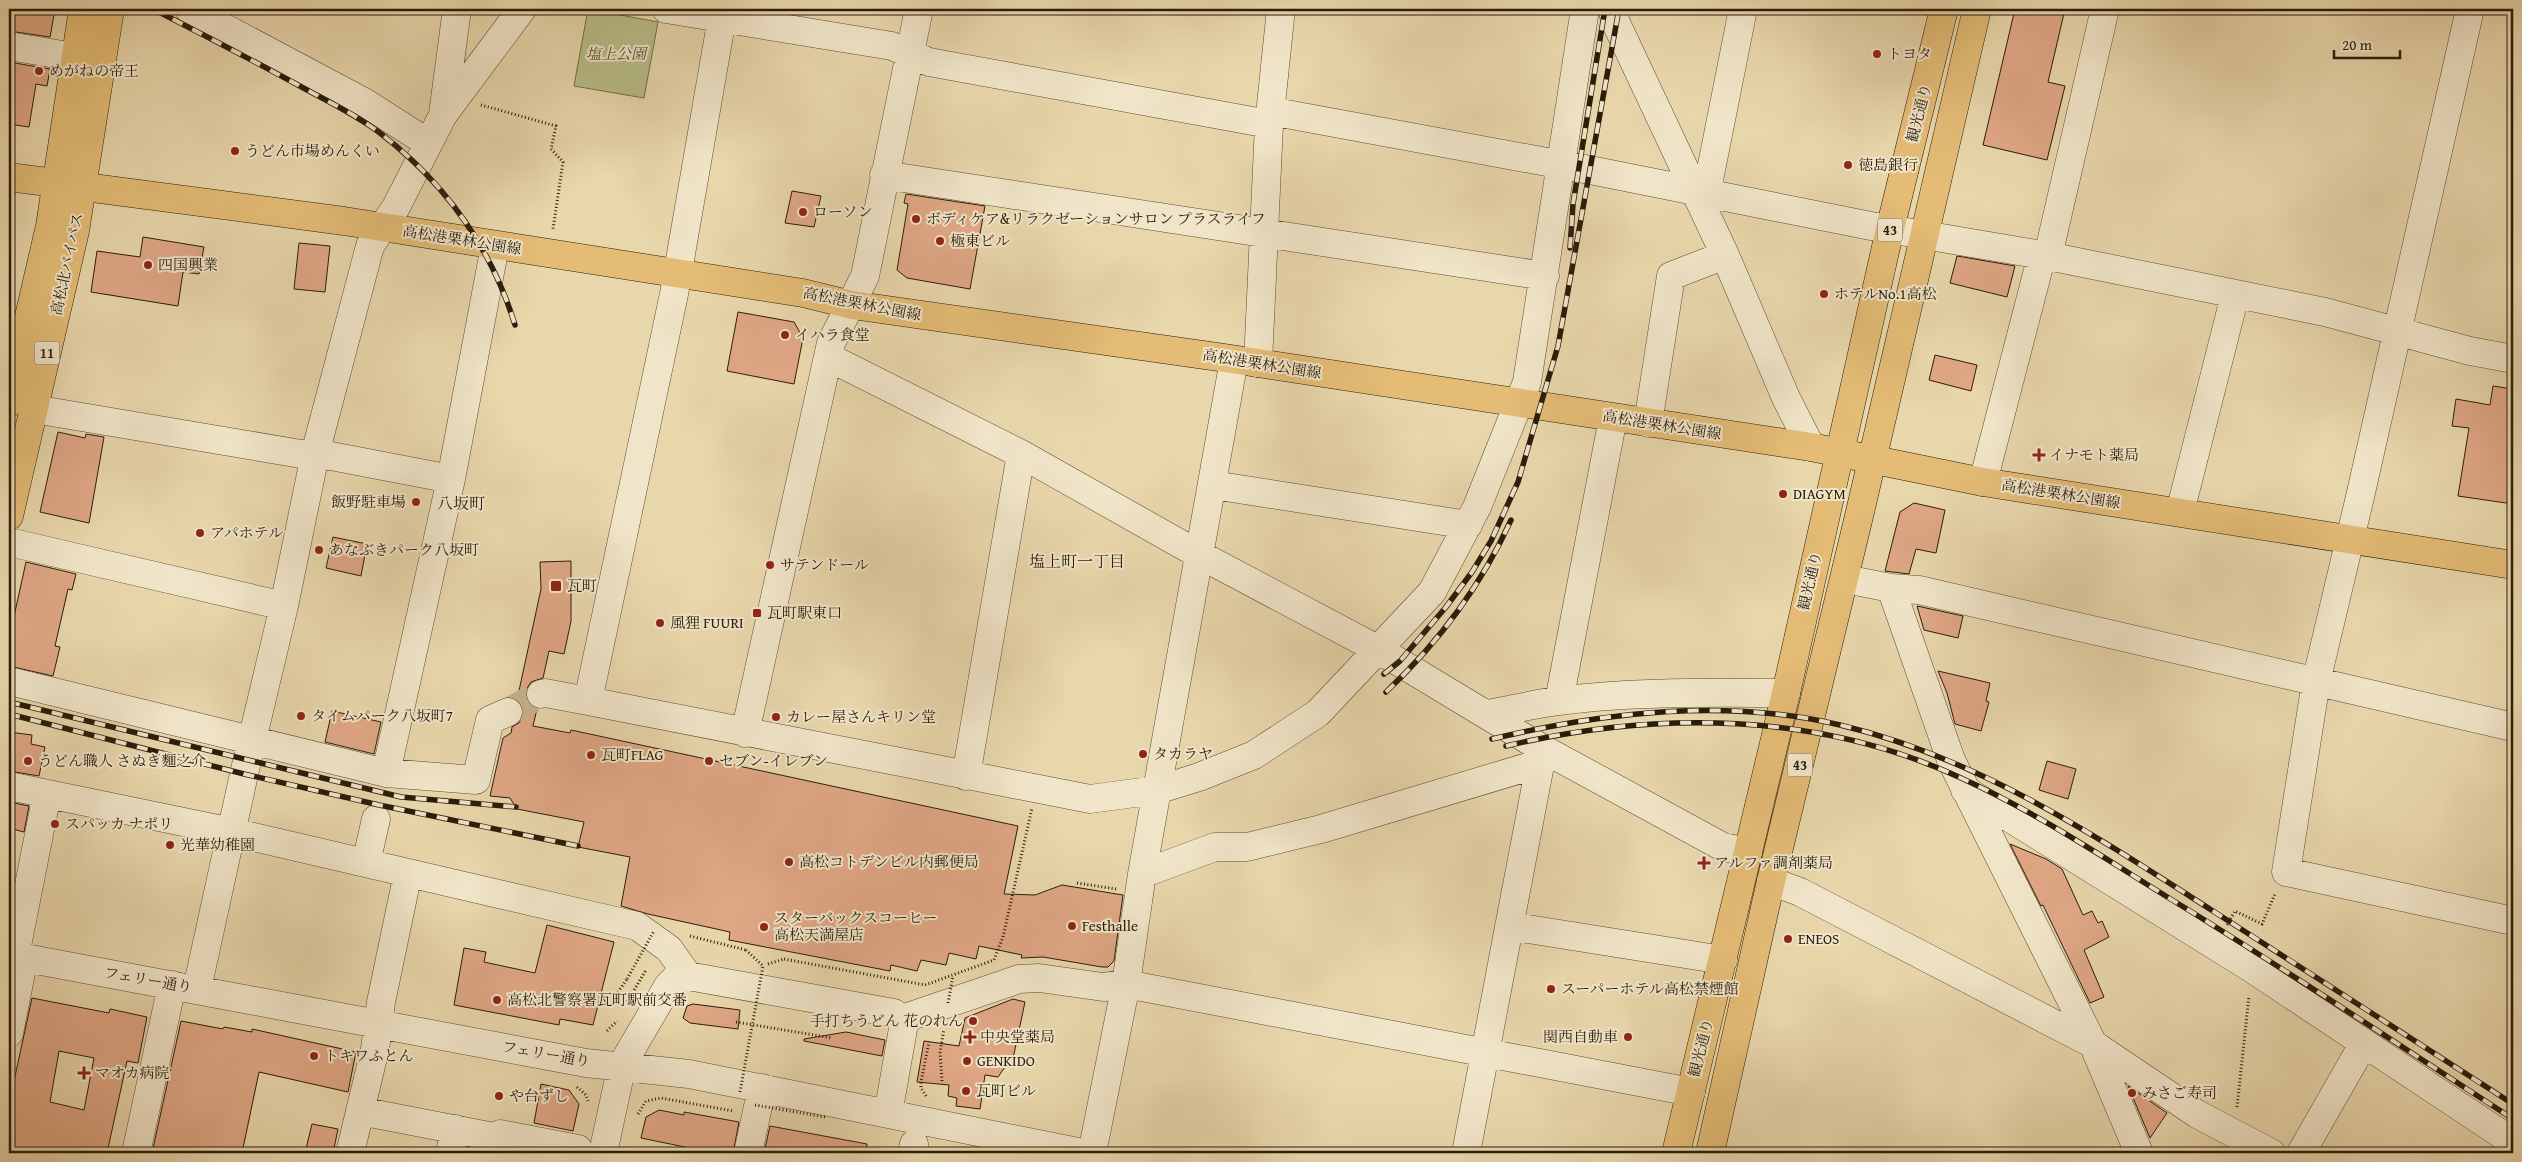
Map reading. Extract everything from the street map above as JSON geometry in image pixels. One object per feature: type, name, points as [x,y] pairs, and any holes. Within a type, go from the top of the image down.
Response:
[{"type":"main road","name":"高松北バイパス","points":[[9,516],[31,314],[56,184],[82,9]]},
{"type":"main road","name":"高松北バイパス","points":[[22,406],[83,188],[110,9]]},
{"type":"main road","name":"観光通り","points":[[1676,1153],[1786,693],[1890,229],[1944,9]]},
{"type":"main road","name":"観光通り","points":[[1710,1153],[1771,882],[1977,9]]},
{"type":"main road","name":"高松港栗林公園線","points":[[9,177],[382,227],[803,292],[852,305],[1811,447],[1984,482],[2513,565]]},
{"type":"street","points":[[189,9],[364,102],[428,143]]},
{"type":"street","points":[[450,106],[457,9]]},
{"type":"street","points":[[136,1153],[184,987],[232,832],[284,606],[315,454],[370,246],[396,207],[428,143],[450,106],[522,9]]},
{"type":"street","points":[[745,733],[831,343],[852,305],[865,276],[919,9]]},
{"type":"street","points":[[1092,1153],[1126,984],[1132,882],[1157,790],[1213,485],[1246,362],[1263,235],[1270,118],[1281,9]]},
{"type":"street","points":[[541,694],[545,693],[588,701],[1090,799],[1157,790],[1199,777],[1254,755],[1318,713],[1380,650],[1432,592],[1468,525],[1527,382],[1545,276],[1559,164],[1585,9]]},
{"type":"street","points":[[1612,9],[1725,255],[1786,398],[1811,447]]},
{"type":"street","points":[[1696,192],[1709,180],[1743,9]]},
{"type":"street","points":[[1984,482],[2045,256],[2105,9]]},
{"type":"street","points":[[2470,9],[2316,682],[2286,872],[2513,921]]},
{"type":"street","points":[[682,10],[722,18],[771,17],[892,46],[929,62],[1559,164],[1890,229],[2045,256],[2325,312],[2396,332],[2513,359]]},
{"type":"street","points":[[588,701],[677,273],[722,18]]},
{"type":"street","points":[[9,46],[74,57]]},
{"type":"street","points":[[884,176],[1263,235],[1545,276]]},
{"type":"street","points":[[386,772],[451,479],[496,246]]},
{"type":"street","points":[[1648,423],[1671,276],[1725,255]]},
{"type":"street","points":[[2180,512],[2235,295]]},
{"type":"street","points":[[828,357],[1021,454],[1200,555],[1380,650],[1487,714],[1542,756],[1723,847],[1748,852]]},
{"type":"street","points":[[22,406],[301,454],[315,454],[451,479]]},
{"type":"street","points":[[1559,701],[1613,418]]},
{"type":"street","points":[[966,776],[1021,454]]},
{"type":"street","points":[[1213,485],[1468,525]]},
{"type":"street","points":[[9,542],[284,606]]},
{"type":"street","points":[[1844,578],[1891,588],[1919,590],[2513,727]]},
{"type":"street","points":[[1891,588],[1951,760],[2093,1044],[2140,1153]]},
{"type":"street","points":[[9,681],[386,772],[476,780],[490,720],[508,712]]},
{"type":"street","points":[[1487,714],[1559,701],[1676,693],[1786,693]]},
{"type":"street","points":[[1132,882],[1215,847],[1247,847],[1321,829],[1542,756]]},
{"type":"street","points":[[1466,1153],[1542,756]]},
{"type":"street","points":[[9,786],[232,832],[638,926],[669,949],[688,976]]},
{"type":"street","points":[[1965,790],[2251,968],[2513,1142]]},
{"type":"street","points":[[9,1033],[16,956],[47,794]]},
{"type":"street","points":[[366,863],[376,820]]},
{"type":"street","points":[[350,1153],[379,1025],[381,1002],[408,873]]},
{"type":"street","points":[[1771,882],[1800,892],[2093,1044],[2197,1114],[2271,1153]]},
{"type":"street","points":[[1509,926],[1723,960]]},
{"type":"street","name":"フェリー通り","points":[[16,956],[379,1025],[586,1062],[622,1065],[752,1095],[888,1114],[1083,1153]]},
{"type":"street","points":[[360,1111],[452,1141],[493,1145],[500,1134],[591,1151],[622,1065],[668,986],[676,978],[688,976],[894,1013],[902,1019],[903,1030],[888,1114]]},
{"type":"street","points":[[902,1019],[1019,979],[1039,978],[1103,987],[1126,984],[1691,1092]]},
{"type":"street","points":[[2301,1153],[2364,1043]]},
{"type":"street","points":[[748,1153],[752,1095]]},
{"type":"path","points":[[450,106],[556,126],[551,148],[563,162],[553,232]]},
{"type":"path","points":[[763,966],[784,960],[925,986],[994,960],[1003,937],[1032,808]]},
{"type":"path","points":[[2223,931],[2235,911],[2262,924],[2281,878],[2286,872]]},
{"type":"path","points":[[1077,883],[1132,882]]},
{"type":"path","points":[[616,995],[627,979],[657,923]]},
{"type":"path","points":[[683,933],[701,940],[746,950],[763,966]]},
{"type":"path","points":[[763,966],[752,1025],[752,1095],[825,1117]]},
{"type":"path","points":[[2233,1132],[2249,1010],[2251,968]]},
{"type":"path","points":[[624,1008],[646,970]]},
{"type":"path","points":[[948,1003],[953,975]]},
{"type":"path","points":[[607,1031],[620,1015]]},
{"type":"path","points":[[736,1022],[832,1038]]},
{"type":"path","points":[[929,1042],[921,1088],[932,1102]]},
{"type":"path","points":[[940,1052],[942,1081]]},
{"type":"path","points":[[571,1085],[586,1095],[588,1102]]},
{"type":"green space","name":"塩上公園","points":[[588,9],[658,22],[644,98],[574,86]]},
{"type":"building","points":[[9,9],[55,9],[50,37],[9,31]]},
{"type":"building","points":[[2015,9],[2065,9],[2048,82],[2065,86],[2047,160],[1983,145]]},
{"type":"building","points":[[9,62],[50,69],[47,86],[36,84],[29,127],[9,124]]},
{"type":"building","points":[[792,191],[821,196],[814,227],[785,223]]},
{"type":"building","name":"極東ビル","points":[[906,194],[985,206],[970,289],[907,278],[897,270],[908,204],[904,203]]},
{"type":"building","name":"四国興業","points":[[143,237],[204,247],[199,274],[183,272],[178,306],[91,292],[97,251],[140,257]]},
{"type":"building","points":[[299,243],[330,246],[325,292],[294,289]]},
{"type":"building","points":[[1957,256],[2015,266],[2007,297],[1950,283]]},
{"type":"building","points":[[738,312],[794,322],[803,338],[794,384],[727,371]]},
{"type":"building","points":[[1935,355],[1977,365],[1971,391],[1929,380]]},
{"type":"building","points":[[2493,386],[2513,389],[2513,504],[2458,496],[2469,428],[2452,426],[2456,399],[2490,405]]},
{"type":"building","points":[[58,432],[85,438],[86,434],[104,437],[89,523],[40,512]]},
{"type":"building","points":[[1914,503],[1945,510],[1936,553],[1916,549],[1909,574],[1885,571],[1900,512]]},
{"type":"building","points":[[333,537],[367,544],[361,576],[326,568]]},
{"type":"building","name":"瓦町FLAG","points":[[571,561],[571,621],[564,654],[549,651],[543,678],[531,682],[526,690],[526,698],[529,704],[537,709],[533,726],[570,733],[571,730],[1018,826],[1004,894],[1035,895],[1062,885],[1123,895],[1114,961],[1108,967],[1102,967],[1043,957],[1021,958],[1022,955],[979,946],[976,959],[949,953],[946,965],[921,960],[917,971],[891,965],[890,971],[729,940],[730,932],[648,914],[621,906],[630,857],[578,847],[584,822],[517,809],[510,798],[490,796],[503,738],[511,733],[512,727],[520,722],[523,714],[522,706],[517,700],[541,589],[540,562]]},
{"type":"building","points":[[26,562],[76,574],[72,590],[68,589],[55,646],[60,647],[53,676],[9,666],[9,639]]},
{"type":"building","points":[[1917,606],[1963,616],[1958,638],[1924,630]]},
{"type":"building","points":[[1938,671],[1990,683],[1986,701],[1989,702],[1981,731],[1955,724],[1947,693]]},
{"type":"building","points":[[332,711],[381,722],[374,754],[325,742]]},
{"type":"building","points":[[9,732],[32,735],[31,744],[45,747],[39,776],[9,771]]},
{"type":"building","points":[[2047,761],[2076,769],[2068,799],[2039,790]]},
{"type":"building","points":[[9,802],[29,806],[24,832],[9,828]]},
{"type":"building","points":[[2010,844],[2046,859],[2062,869],[2083,915],[2092,911],[2098,923],[2102,921],[2109,937],[2084,950],[2104,997],[2090,1003],[2043,905],[2041,906]]},
{"type":"building","points":[[547,925],[614,942],[593,1025],[560,1019],[559,1025],[454,1005],[464,948],[486,952],[484,962],[535,973]]},
{"type":"building","points":[[32,998],[109,1013],[110,1009],[147,1017],[138,1063],[127,1061],[107,1153],[36,1153],[9,1148],[9,1094],[11,1081],[14,1081]],"holes":[[[59,1051],[94,1058],[84,1110],[50,1102]]]},
{"type":"building","points":[[1013,999],[1025,1002],[1014,1054],[998,1077],[985,1075],[980,1109],[956,1106],[957,1098],[948,1096],[949,1085],[917,1082],[924,1041],[959,1046],[965,1018]]},
{"type":"building","points":[[693,1004],[740,1010],[738,1029],[690,1023],[683,1018],[687,1006]]},
{"type":"building","points":[[181,1021],[223,1029],[224,1027],[252,1032],[252,1029],[356,1052],[348,1092],[259,1072],[242,1153],[152,1153]]},
{"type":"building","points":[[846,1032],[885,1040],[882,1056],[804,1041],[804,1039]]},
{"type":"building","points":[[541,1084],[569,1090],[579,1104],[573,1131],[534,1123]]},
{"type":"building","points":[[2128,1086],[2167,1113],[2150,1138]]},
{"type":"building","points":[[659,1110],[684,1115],[684,1112],[739,1122],[733,1153],[714,1153],[641,1138],[646,1117]]},
{"type":"building","points":[[312,1124],[338,1129],[333,1153],[305,1153]]},
{"type":"building","points":[[770,1126],[867,1144],[866,1153],[764,1153]]},
{"type":"tunnel","points":[[508,712],[541,694]]},
{"type":"railway","points":[[153,9],[350,113],[380,133],[403,152],[425,173],[463,218],[493,269],[515,325]]},
{"type":"railway","points":[[1570,248],[1573,204],[1605,9]]},
{"type":"railway","points":[[1384,674],[1400,661],[1446,607],[1472,572],[1491,541],[1518,482],[1558,346],[1619,9]]},
{"type":"railway","points":[[1386,692],[1423,654],[1457,612],[1486,568],[1511,520]]},
{"type":"railway","points":[[9,702],[401,797],[516,807]]},
{"type":"railway","points":[[1492,739],[1578,722],[1621,716],[1709,710],[1797,717],[1840,725],[1891,739],[1940,757],[1988,778],[2079,827],[2513,1104]]},
{"type":"railway","points":[[9,714],[244,774],[379,805],[578,846]]},
{"type":"railway","points":[[1506,746],[1563,734],[1621,727],[1679,723],[1737,724],[1794,729],[1851,740],[1907,756],[1988,791],[2067,835],[2256,952],[2513,1119]]},
{"type":"place","name":"トヨタ","points":[[1877,54]]},
{"type":"place","name":"めがねの帝王","points":[[39,71]]},
{"type":"place","name":"うどん市場めんくい","points":[[235,151]]},
{"type":"place","name":"徳島銀行","points":[[1848,165]]},
{"type":"place","name":"ローソン","points":[[803,212]]},
{"type":"place","name":"ボディケア&リラクゼーションサロン プラスライフ","points":[[916,219]]},
{"type":"place","name":"極東ビル","points":[[940,241]]},
{"type":"place","name":"四国興業","points":[[148,265]]},
{"type":"place","name":"ホテルNo.1高松","points":[[1824,294]]},
{"type":"place","name":"イハラ食堂","points":[[785,335]]},
{"type":"place","name":"イナモト薬局","points":[[2039,455]]},
{"type":"place","name":"DIAGYM","points":[[1783,494]]},
{"type":"place","name":"飯野駐車場","points":[[416,502]]},
{"type":"place","name":"アパホテル","points":[[200,533]]},
{"type":"place","name":"あなぶきパーク八坂町","points":[[319,550]]},
{"type":"place","name":"サテンドール","points":[[770,565]]},
{"type":"place","name":"瓦町","points":[[556,586]]},
{"type":"place","name":"瓦町駅東口","points":[[757,613]]},
{"type":"place","name":"風狸 FUURI","points":[[660,623]]},
{"type":"place","name":"タイムパーク八坂町7","points":[[301,716]]},
{"type":"place","name":"カレー屋さんキリン堂","points":[[776,717]]},
{"type":"place","name":"タカラヤ","points":[[1143,754]]},
{"type":"place","name":"瓦町FLAG","points":[[591,755]]},
{"type":"place","name":"うどん職人 さぬき麵之介","points":[[28,761]]},
{"type":"place","name":"セブン-イレブン","points":[[709,761]]},
{"type":"place","name":"スパッカ ナポリ","points":[[55,824]]},
{"type":"place","name":"光華幼稚園","points":[[170,845]]},
{"type":"place","name":"高松コトデンビル内郵便局","points":[[789,862]]},
{"type":"place","name":"アルファ調剤薬局","points":[[1704,863]]},
{"type":"place","name":"Festhalle","points":[[1072,926]]},
{"type":"place","name":"スターバックスコーヒー 高松天満屋店","points":[[764,927]]},
{"type":"place","name":"ENEOS","points":[[1788,939]]},
{"type":"place","name":"スーパーホテル高松禁煙館","points":[[1551,989]]},
{"type":"place","name":"高松北警察署瓦町駅前交番","points":[[497,1000]]},
{"type":"place","name":"手打ちうどん 花のれん","points":[[973,1021]]},
{"type":"place","name":"中央堂薬局","points":[[970,1037]]},
{"type":"place","name":"関西自動車","points":[[1628,1037]]},
{"type":"place","name":"トキワふとん","points":[[314,1056]]},
{"type":"place","name":"GENKIDO","points":[[967,1061]]},
{"type":"place","name":"マオカ病院","points":[[84,1073]]},
{"type":"place","name":"瓦町ビル","points":[[966,1091]]},
{"type":"place","name":"みさご寿司","points":[[2132,1093]]},
{"type":"place","name":"や台ずし","points":[[499,1096]]},
{"type":"district","name":"八坂町","points":[[461,503]]},
{"type":"district","name":"塩上町一丁目","points":[[1077,561]]}]
